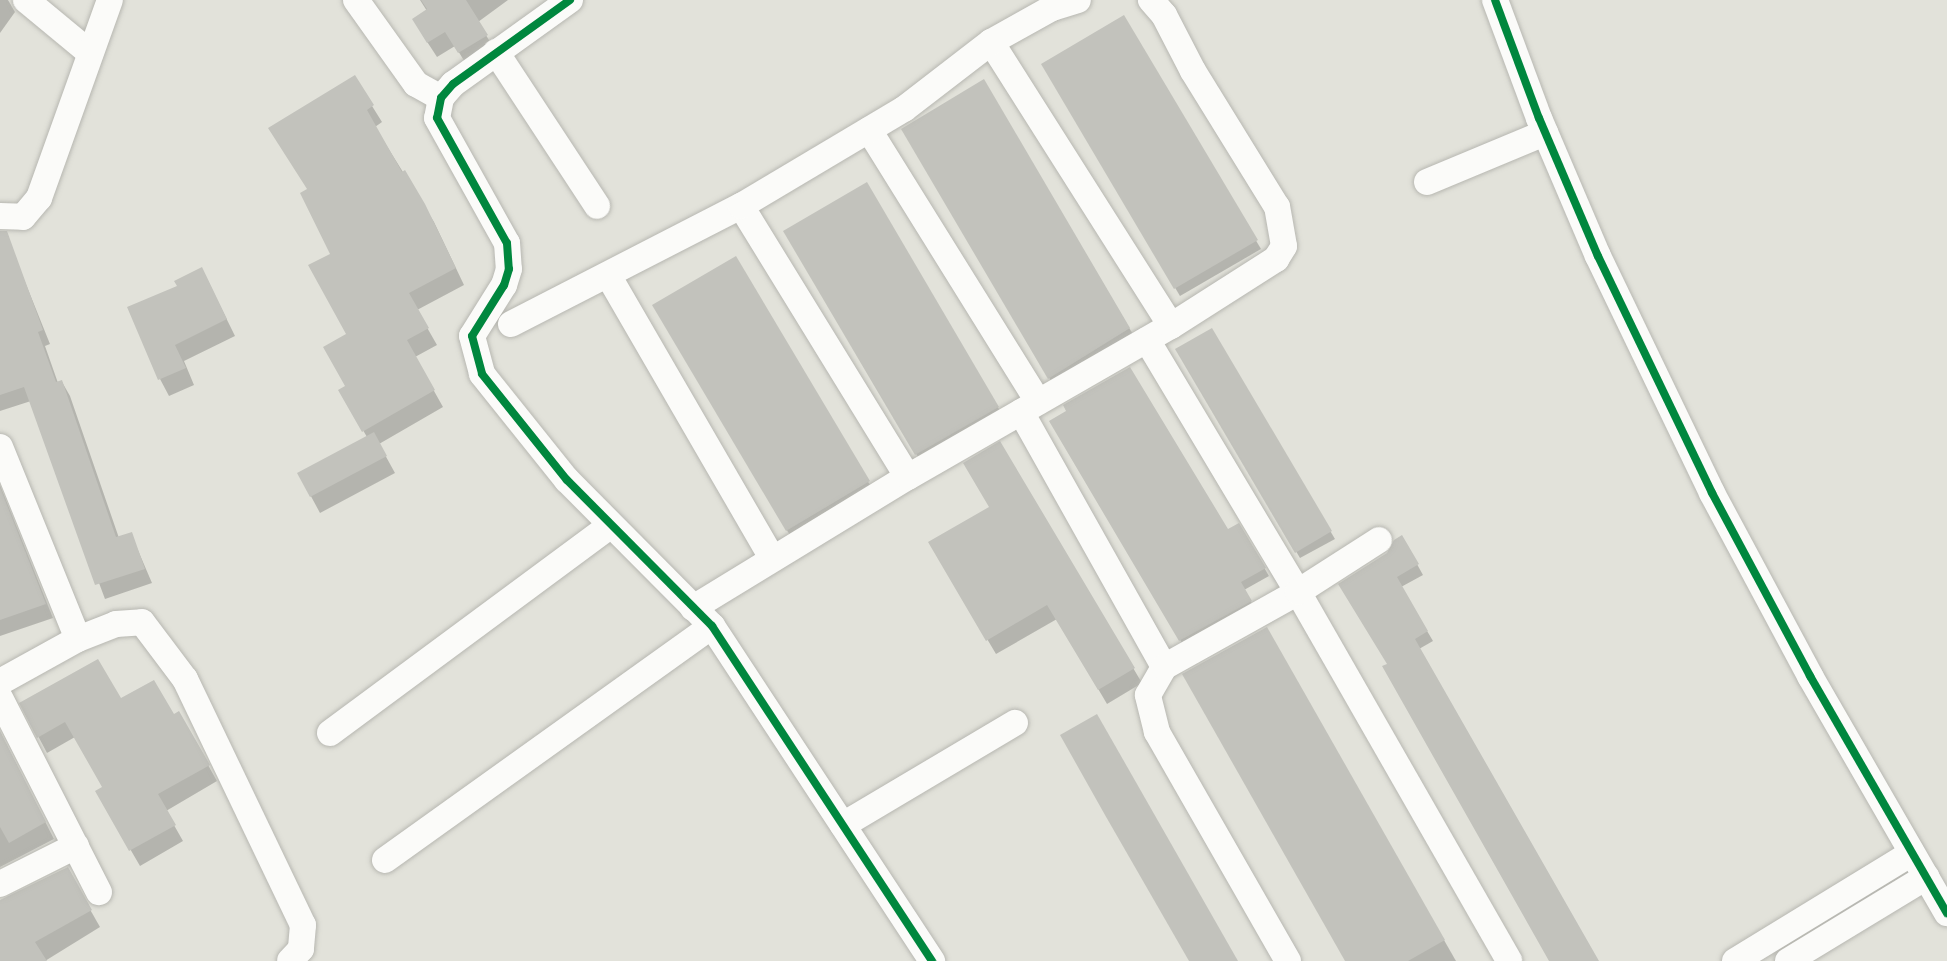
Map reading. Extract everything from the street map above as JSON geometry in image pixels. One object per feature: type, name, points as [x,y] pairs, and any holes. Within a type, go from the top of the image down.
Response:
[{"type":"street","points":[[26,0],[90,53]]},
{"type":"street","points":[[0,216],[23,217],[39,198],[110,0]]},
{"type":"street","points":[[356,0],[416,84],[441,98]]},
{"type":"street","points":[[570,0],[496,52],[441,98],[437,118],[507,243],[509,269],[504,285],[472,336],[482,374],[530,438],[610,526],[712,626],[932,961]]},
{"type":"street","points":[[512,324],[741,206],[869,130],[991,42],[1050,4],[1078,0]]},
{"type":"street","points":[[693,608],[908,477],[1171,326],[1276,259],[1284,246],[1284,230],[1277,207],[1193,71],[1164,15],[1151,0]]},
{"type":"street","points":[[1495,0],[1545,133],[1640,346],[1712,493],[1810,676],[1947,912]]},
{"type":"street","points":[[991,42],[1171,326]]},
{"type":"street","points":[[496,52],[597,206]]},
{"type":"street","points":[[869,130],[1029,407],[1164,667]]},
{"type":"street","points":[[1427,182],[1545,133]]},
{"type":"street","points":[[741,206],[908,477]]},
{"type":"street","points":[[608,275],[772,558]]},
{"type":"street","points":[[1147,340],[1298,592],[1509,961]]},
{"type":"street","points":[[0,447],[78,639]]},
{"type":"street","points":[[330,733],[610,526]]},
{"type":"street","points":[[1288,961],[1157,732],[1148,695],[1164,667],[1298,592],[1379,540]]},
{"type":"street","points":[[0,682],[78,639],[116,624],[142,622],[169,655],[184,679],[303,925],[301,949],[290,961]]},
{"type":"street","points":[[385,860],[712,626]]},
{"type":"street","points":[[0,698],[99,892]]},
{"type":"street","points":[[843,825],[1015,723]]},
{"type":"street","points":[[0,884],[76,846]]},
{"type":"street","points":[[1735,961],[1912,853]]},
{"type":"street","points":[[1788,961],[1926,877]]},
{"type":"building","points":[[421,0],[466,0],[488,35],[458,53],[445,32],[427,43],[412,19],[427,9]]},
{"type":"building","points":[[1124,15],[1258,240],[1174,289],[1041,64]]},
{"type":"building","points":[[355,75],[374,105],[367,110],[402,172],[405,170],[425,204],[456,268],[409,293],[429,328],[407,340],[435,390],[362,432],[338,390],[345,386],[323,347],[346,334],[308,265],[330,254],[300,193],[307,189],[268,128]]},
{"type":"building","points":[[984,79],[1130,328],[1048,379],[901,129]]},
{"type":"building","points":[[867,182],[999,407],[915,455],[783,231]]},
{"type":"building","points":[[0,231],[7,231],[43,330],[38,332],[56,382],[62,380],[116,537],[132,532],[145,569],[95,585],[24,387],[0,395]]},
{"type":"building","points":[[736,256],[870,481],[786,531],[652,305]]},
{"type":"building","points":[[202,267],[227,319],[175,345],[186,368],[158,380],[127,307],[177,286],[174,281]]},
{"type":"building","points":[[1212,328],[1332,531],[1295,553],[1175,349]]},
{"type":"building","points":[[1130,367],[1228,529],[1239,523],[1266,568],[1241,582],[1252,601],[1179,641],[1049,421],[1066,411],[1063,405]]},
{"type":"building","points":[[374,432],[387,456],[310,497],[297,473]]},
{"type":"building","points":[[1000,441],[1135,668],[1098,690],[1047,605],[986,641],[928,542],[989,507],[963,463]]},
{"type":"building","points":[[0,487],[46,604],[0,620]]},
{"type":"building","points":[[1402,535],[1419,564],[1397,577],[1428,631],[1415,639],[1599,961],[1549,961],[1382,666],[1387,664],[1338,584],[1387,553],[1394,540]]},
{"type":"building","points":[[1267,627],[1445,940],[1408,961],[1345,961],[1182,674]]},
{"type":"building","points":[[98,659],[121,698],[154,680],[174,714],[179,711],[210,765],[158,794],[176,825],[129,851],[95,791],[102,787],[65,722],[37,738],[19,703]]},
{"type":"building","points":[[1097,714],[1238,961],[1189,961],[1105,815],[1060,735]]},
{"type":"building","points":[[0,731],[46,822],[9,843],[0,827]]},
{"type":"building","points":[[68,867],[92,910],[35,942],[47,961],[0,961],[0,900]]},
{"type":"cycle path","points":[[570,0],[453,84],[441,98],[437,118],[507,243],[509,269],[504,285],[472,336],[482,374],[567,480],[712,626],[932,961]]},
{"type":"cycle path","points":[[1495,0],[1539,118],[1598,256],[1712,493],[1810,676],[1947,913]]}]
